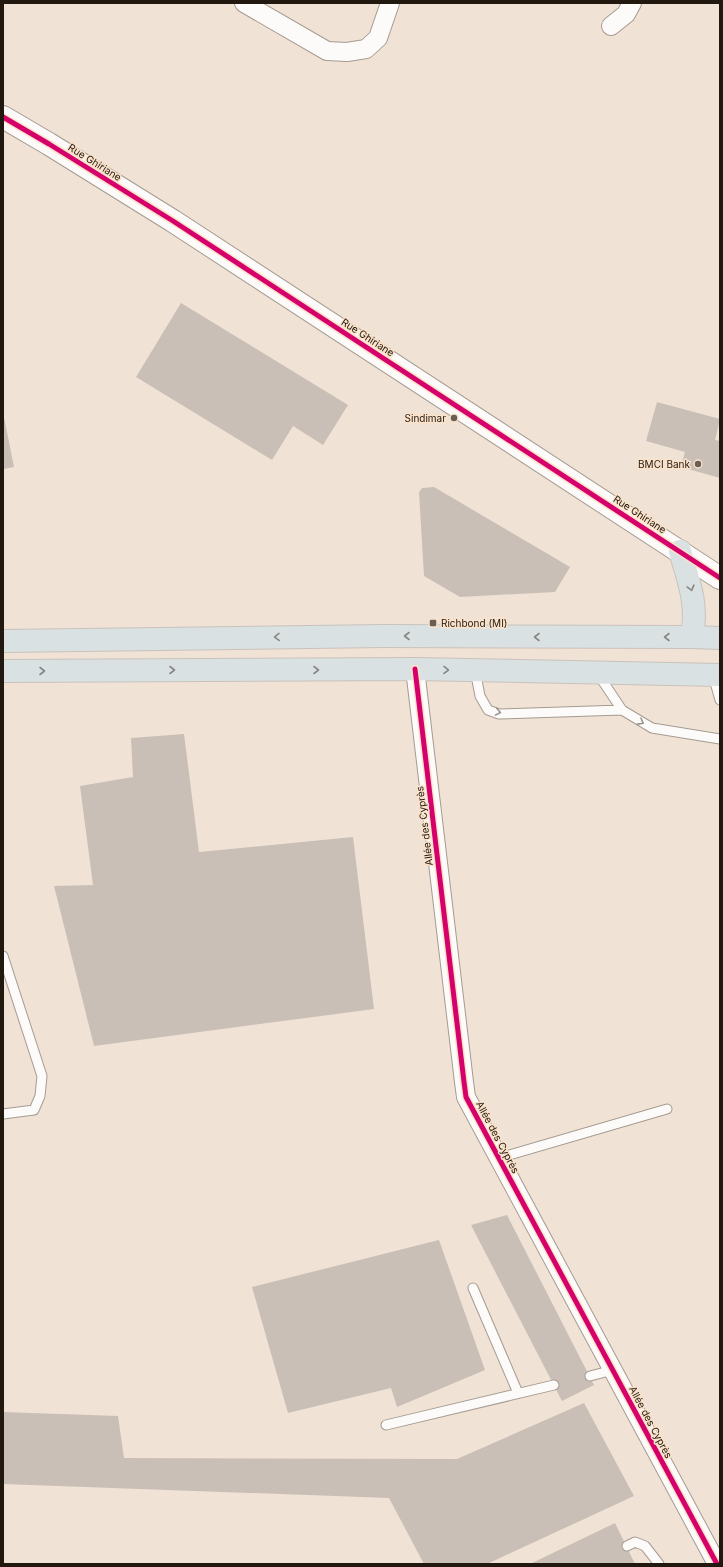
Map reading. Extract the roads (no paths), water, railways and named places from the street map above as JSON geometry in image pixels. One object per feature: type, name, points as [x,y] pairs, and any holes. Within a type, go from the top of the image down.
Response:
[{"type":"main road","points":[[680,551],[694,602],[695,617],[692,637]]},
{"type":"main road","points":[[3,641],[384,636],[720,638]]},
{"type":"main road","points":[[3,671],[415,669],[716,675]]},
{"type":"street","points":[[244,3],[327,51],[347,52],[366,49],[378,38],[390,3]]},
{"type":"street","points":[[611,26],[626,14],[632,3]]},
{"type":"street","name":"Rue Ghiriane","points":[[3,117],[174,221],[720,578]]},
{"type":"street","name":"Allée des Cyprès","points":[[415,669],[466,1097],[717,1564]]},
{"type":"lane","points":[[475,670],[480,696],[488,710],[499,714],[622,710]]},
{"type":"lane","points":[[597,672],[622,710],[652,728],[720,739]]},
{"type":"lane","points":[[716,675],[720,700]]},
{"type":"lane","points":[[3,956],[42,1076],[40,1096],[34,1110],[3,1114]]},
{"type":"lane","points":[[499,1158],[667,1109]]},
{"type":"lane","points":[[473,1288],[518,1393]]},
{"type":"lane","points":[[590,1376],[613,1370]]},
{"type":"lane","points":[[386,1425],[554,1385]]},
{"type":"lane","points":[[627,1546],[636,1542],[645,1546],[659,1564]]},
{"type":"place","name":"Sindimar","points":[[454,418]]},
{"type":"place","name":"BMCI Bank","points":[[698,464]]},
{"type":"place","name":"Richbond (MI)","points":[[433,623]]}]
